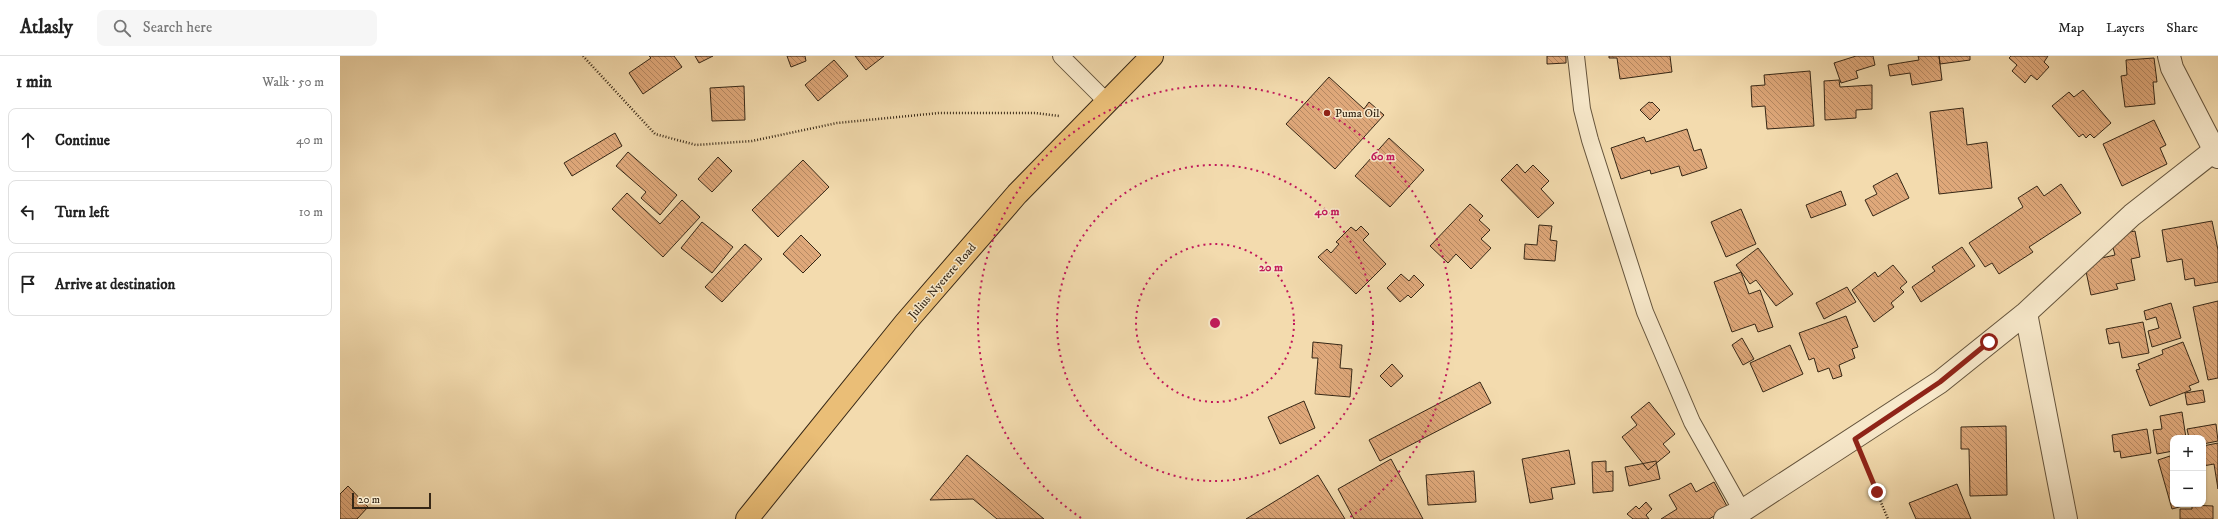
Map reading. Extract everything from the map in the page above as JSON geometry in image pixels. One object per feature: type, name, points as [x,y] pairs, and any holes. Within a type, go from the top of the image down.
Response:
[{"type":"highway","name":"Julius Nyerere Road","points":[[747,519],[906,322],[1017,194],[1152,56]]},
{"type":"street","points":[[1738,516],[1940,382],[2026,313],[2132,215],[2216,154],[2172,68],[2168,56]]},
{"type":"street","points":[[2026,313],[2066,519]]},
{"type":"lane","points":[[1061,56],[1107,102]]},
{"type":"lane","points":[[1576,56],[1582,109],[1590,140],[1645,312],[1692,422],[1738,516]]},
{"type":"path","points":[[583,56],[655,134],[696,144],[752,141],[837,123],[939,113],[1035,114],[1090,120]]},
{"type":"path","points":[[1855,439],[1888,519]]},
{"type":"building","points":[[649,56],[674,56],[682,67],[643,94],[629,73],[651,58]]},
{"type":"building","points":[[695,56],[713,56],[699,63]]},
{"type":"building","points":[[787,56],[805,56],[806,61],[791,67]]},
{"type":"building","points":[[855,56],[884,56],[866,70]]},
{"type":"building","points":[[1547,56],[1566,56],[1566,63],[1547,64]]},
{"type":"building","points":[[1609,56],[1670,56],[1672,72],[1620,79],[1617,58],[1609,58]]},
{"type":"building","points":[[1856,56],[1873,56],[1875,65],[1856,71],[1858,78],[1841,83],[1834,63]]},
{"type":"building","points":[[1918,56],[1939,56],[1942,80],[1912,85],[1910,73],[1890,76],[1888,65],[1919,60]]},
{"type":"building","points":[[1939,56],[1970,56],[1970,60],[1940,64]]},
{"type":"building","points":[[2011,56],[2048,56],[2044,62],[2049,67],[2037,80],[2031,75],[2025,83],[2012,71],[2017,65],[2009,58]]},
{"type":"building","points":[[2154,58],[2157,82],[2153,82],[2155,104],[2125,107],[2121,76],[2127,75],[2126,60]]},
{"type":"building","points":[[834,60],[848,76],[818,101],[805,85]]},
{"type":"building","points":[[1810,71],[1814,126],[1767,129],[1765,106],[1752,107],[1751,86],[1765,85],[1764,75]]},
{"type":"building","points":[[1329,77],[1364,109],[1369,102],[1384,115],[1335,169],[1286,124]]},
{"type":"building","points":[[1839,80],[1840,87],[1872,85],[1872,109],[1856,110],[1856,118],[1825,120],[1824,81]]},
{"type":"building","points":[[744,86],[745,120],[712,121],[710,88]]},
{"type":"building","points":[[2083,90],[2111,123],[2094,138],[2090,134],[2086,138],[2083,134],[2079,137],[2052,106],[2069,92],[2074,97]]},
{"type":"building","points":[[1649,102],[1652,102],[1660,110],[1650,120],[1640,110]]},
{"type":"building","points":[[1963,108],[1967,145],[1987,142],[1992,188],[1939,194],[1930,112]]},
{"type":"building","points":[[2154,120],[2166,145],[2160,148],[2167,164],[2122,186],[2103,144]]},
{"type":"building","points":[[1687,129],[1694,151],[1701,149],[1707,168],[1682,176],[1679,166],[1651,174],[1650,170],[1621,179],[1611,148],[1644,137],[1646,142]]},
{"type":"building","points":[[615,133],[622,146],[572,176],[564,163]]},
{"type":"building","points":[[1389,138],[1424,170],[1390,207],[1355,176]]},
{"type":"building","points":[[628,152],[677,195],[660,215],[641,198],[646,192],[616,166]]},
{"type":"building","points":[[718,157],[732,171],[712,192],[698,179]]},
{"type":"building","points":[[803,160],[829,187],[778,237],[752,210]]},
{"type":"building","points":[[1517,164],[1525,173],[1533,165],[1549,181],[1541,189],[1554,203],[1538,218],[1501,180]]},
{"type":"building","points":[[1897,173],[1909,198],[1873,216],[1865,200],[1877,194],[1873,186]]},
{"type":"building","points":[[2061,184],[2081,213],[2029,247],[2033,252],[1999,274],[1992,263],[1985,267],[1969,243],[2023,207],[2018,198],[2037,186],[2044,196]]},
{"type":"building","points":[[1841,191],[1846,205],[1811,218],[1806,205]]},
{"type":"building","points":[[627,193],[660,224],[682,200],[700,217],[663,257],[612,209]]},
{"type":"building","points":[[1470,204],[1483,216],[1479,220],[1490,230],[1481,239],[1491,248],[1471,269],[1456,254],[1448,263],[1430,246]]},
{"type":"building","points":[[1741,209],[1756,244],[1726,257],[1711,222]]},
{"type":"building","points":[[2212,221],[2218,250],[2218,282],[2195,286],[2194,278],[2185,280],[2182,259],[2167,262],[2162,230]]},
{"type":"building","points":[[702,222],[733,247],[712,273],[681,248]]},
{"type":"building","points":[[1539,225],[1552,226],[1550,240],[1557,241],[1555,261],[1524,259],[1525,244],[1537,245]]},
{"type":"building","points":[[1361,226],[1369,234],[1363,240],[1386,264],[1356,294],[1318,257],[1327,249],[1331,253],[1339,244],[1336,242],[1351,227],[1356,231]]},
{"type":"building","points":[[2135,231],[2140,257],[2131,259],[2135,280],[2116,284],[2118,289],[2091,295],[2084,262],[2115,255],[2110,236]]},
{"type":"building","points":[[801,235],[821,255],[803,273],[783,254]]},
{"type":"building","points":[[745,244],[762,259],[722,302],[705,287]]},
{"type":"building","points":[[1962,247],[1975,266],[1921,302],[1912,287],[1935,271],[1932,267]]},
{"type":"building","points":[[1758,248],[1793,294],[1776,306],[1756,280],[1750,284],[1736,265]]},
{"type":"building","points":[[1893,265],[1907,282],[1900,288],[1904,292],[1891,303],[1894,307],[1874,322],[1852,290],[1875,272],[1878,277]]},
{"type":"building","points":[[1741,272],[1749,294],[1760,290],[1773,327],[1758,332],[1755,324],[1732,332],[1714,282]]},
{"type":"building","points":[[1401,274],[1409,281],[1414,275],[1424,285],[1411,298],[1408,295],[1400,302],[1387,288]]},
{"type":"building","points":[[1847,287],[1856,302],[1824,319],[1816,303]]},
{"type":"building","points":[[2218,301],[2218,378],[2208,380],[2193,307]]},
{"type":"building","points":[[2171,303],[2181,338],[2152,347],[2148,331],[2159,328],[2156,317],[2146,320],[2144,311]]},
{"type":"building","points":[[1846,316],[1858,347],[1852,349],[1855,358],[1839,365],[1842,376],[1833,379],[1829,368],[1818,372],[1814,358],[1809,360],[1799,333]]},
{"type":"building","points":[[2143,322],[2149,353],[2122,358],[2119,342],[2109,344],[2106,329]]},
{"type":"building","points":[[1742,338],[1754,359],[1743,365],[1732,345]]},
{"type":"building","points":[[1313,342],[1342,345],[1340,368],[1352,369],[1350,397],[1315,394],[1318,358],[1312,358]]},
{"type":"building","points":[[2183,342],[2199,382],[2189,386],[2191,390],[2150,406],[2136,370],[2140,369],[2138,364],[2163,354],[2162,350]]},
{"type":"building","points":[[1790,345],[1803,374],[1763,392],[1750,363]]},
{"type":"building","points":[[1392,364],[1403,376],[1391,387],[1380,376]]},
{"type":"building","points":[[1480,382],[1491,403],[1380,461],[1369,440]]},
{"type":"building","points":[[2203,390],[2205,402],[2187,405],[2185,393]]},
{"type":"building","points":[[1304,401],[1315,428],[1280,444],[1268,417]]},
{"type":"building","points":[[1649,402],[1675,434],[1663,444],[1670,452],[1648,470],[1622,437],[1637,425],[1631,417]]},
{"type":"building","points":[[2182,412],[2186,435],[2170,435],[2170,452],[2157,454],[2153,430],[2162,429],[2160,416]]},
{"type":"building","points":[[2216,424],[2218,441],[2206,443],[2206,435],[2188,435],[2187,429]]},
{"type":"building","points":[[2006,426],[2007,495],[1970,496],[1969,449],[1961,449],[1961,427]]},
{"type":"building","points":[[2147,429],[2151,453],[2121,458],[2120,451],[2114,452],[2112,435]]},
{"type":"building","points":[[2218,443],[2218,489],[2214,464],[2206,465],[2206,445]]},
{"type":"building","points":[[1569,450],[1575,484],[1551,488],[1553,499],[1530,503],[1522,459]]},
{"type":"building","points":[[967,455],[1044,519],[997,519],[973,499],[930,500]]},
{"type":"building","points":[[2170,456],[2170,502],[2158,460]]},
{"type":"building","points":[[1391,459],[1423,519],[1354,519],[1338,489]]},
{"type":"building","points":[[1606,461],[1606,472],[1613,471],[1613,491],[1593,493],[1592,462]]},
{"type":"building","points":[[1656,461],[1660,479],[1629,486],[1625,467]]},
{"type":"building","points":[[1474,471],[1476,502],[1428,505],[1426,475]]},
{"type":"building","points":[[1318,475],[1345,519],[1246,519]]},
{"type":"building","points":[[1714,482],[1728,508],[1709,519],[1661,519],[1677,509],[1669,495],[1691,483],[1696,492]]},
{"type":"building","points":[[1957,484],[1971,519],[1916,519],[1909,503]]},
{"type":"building","points":[[348,486],[368,507],[357,519],[340,519],[340,494]]},
{"type":"building","points":[[1646,502],[1652,509],[1646,515],[1649,519],[1633,519],[1627,514],[1636,506],[1639,509]]},
{"type":"building","points":[[2213,506],[2213,519],[2180,519],[2180,509],[2192,509],[2192,507]]},
{"type":"place","name":"Puma Oil","points":[[1327,113]]},
{"type":"route","points":[[1877,492],[1855,439],[1940,382],[1989,342]]}]
